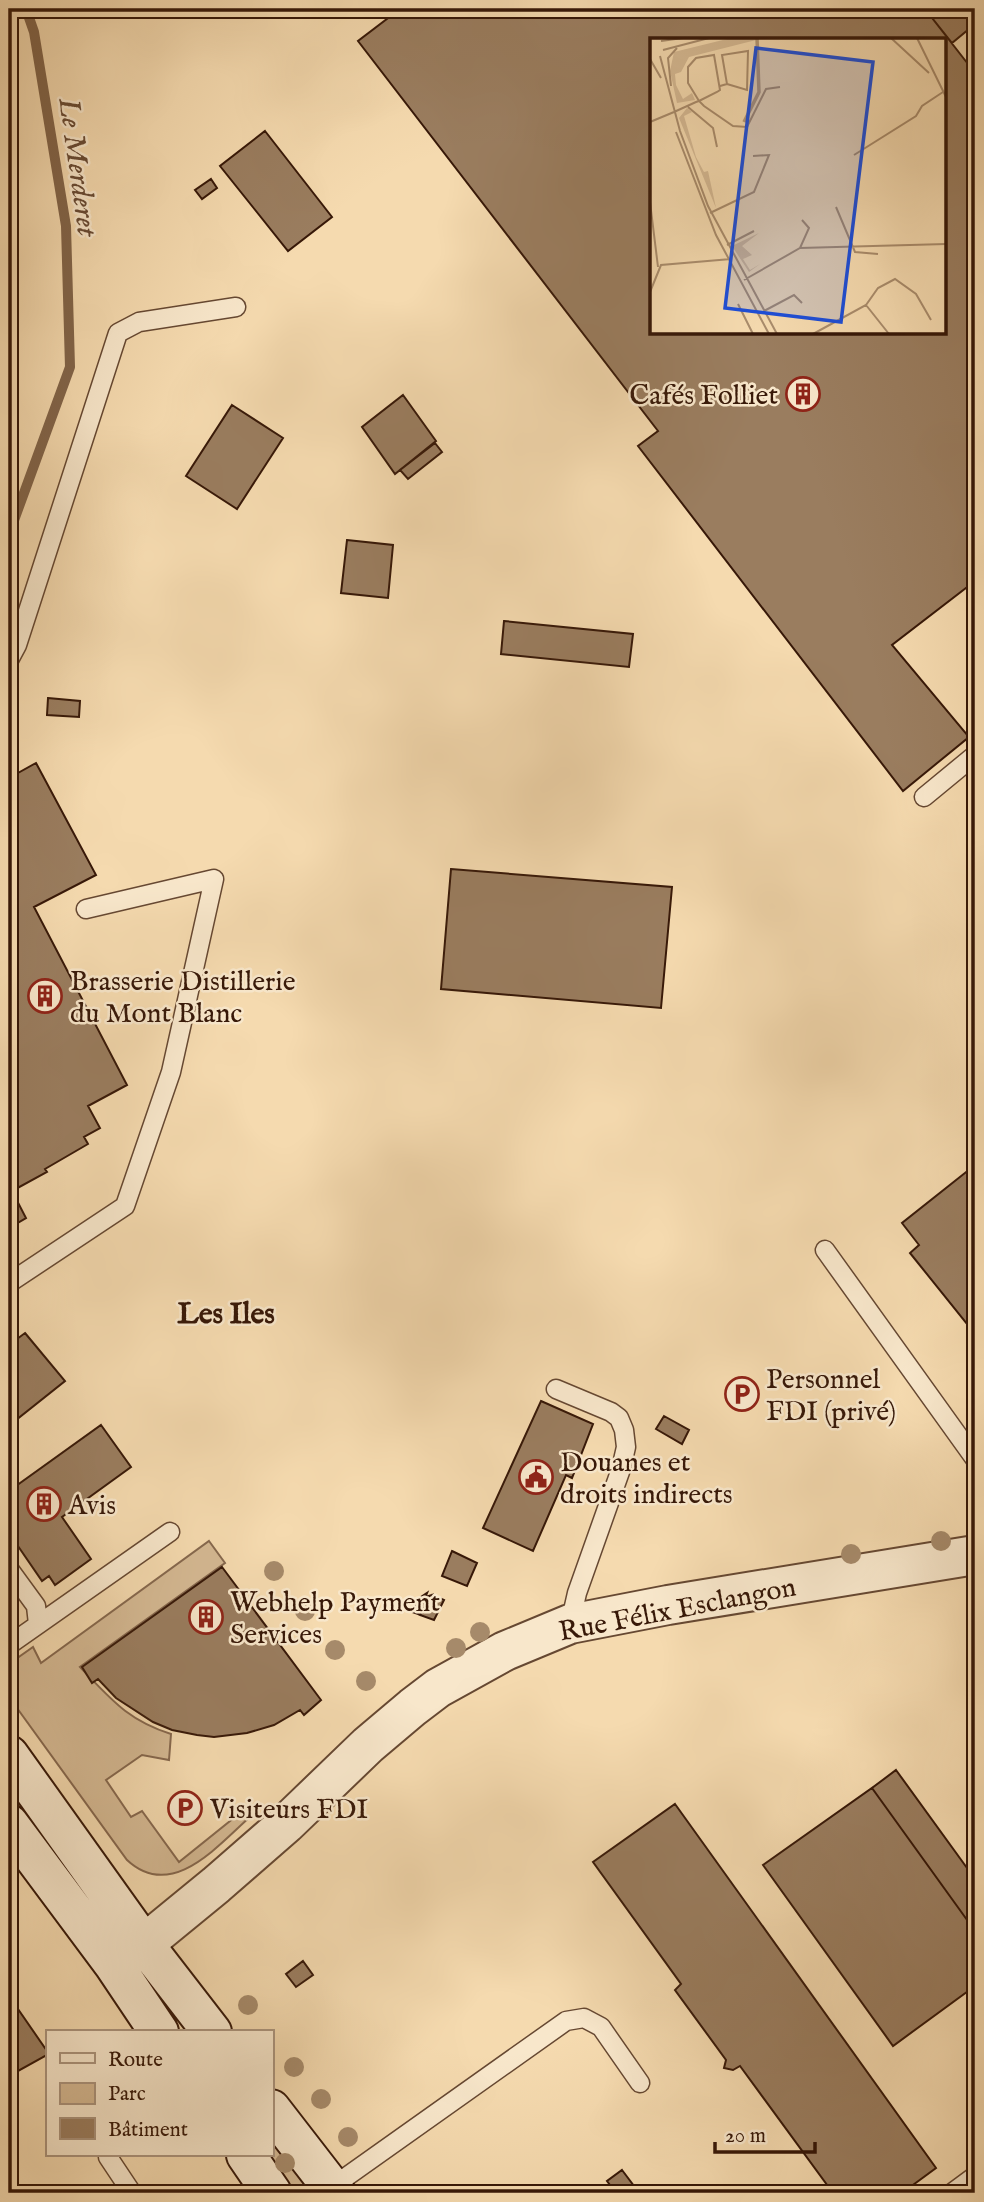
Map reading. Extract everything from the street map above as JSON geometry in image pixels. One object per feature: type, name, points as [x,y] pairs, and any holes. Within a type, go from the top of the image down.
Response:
[{"type":"street","name":"Rue Félix Esclangon","points":[[129,1955],[286,1824],[368,1745],[438,1688],[505,1651],[570,1625],[668,1605],[975,1555]]},
{"type":"street","points":[[14,1774],[129,1955],[158,2030]]},
{"type":"street","points":[[9,1824],[129,1955],[210,2030]]},
{"type":"street","points":[[273,2112],[334,2190]]},
{"type":"street","points":[[247,2156],[272,2193]]},
{"type":"lane","points":[[9,660],[17,645],[118,333],[139,322],[236,307]]},
{"type":"lane","points":[[924,797],[975,755]]},
{"type":"lane","points":[[9,1283],[125,1206],[172,1072],[214,880],[86,909]]},
{"type":"lane","points":[[825,1250],[975,1459]]},
{"type":"lane","points":[[556,1389],[611,1412],[619,1418],[626,1447],[570,1625]]},
{"type":"lane","points":[[9,1645],[170,1532]]},
{"type":"lane","points":[[9,1569],[36,1606],[38,1624]]},
{"type":"lane","points":[[334,2190],[566,2021],[584,2018],[601,2027],[640,2083]]},
{"type":"lane","points":[[108,2157],[132,2193]]},
{"type":"lane","points":[[952,2193],[972,2180]]},
{"type":"green space","points":[[209,1541],[225,1563],[80,1667],[131,1715],[171,1734],[169,1760],[142,1755],[106,1780],[131,1817],[142,1811],[179,1862],[250,1805],[251,1816],[209,1854],[194,1865],[161,1875],[144,1871],[127,1860],[9,1697],[9,1667],[33,1647],[41,1663]]},
{"type":"green space","points":[[273,2123],[326,2193],[280,2193],[254,2156],[273,2156]]},
{"type":"building","name":"Cafés Folliet","points":[[400,9],[925,9],[975,73],[975,581],[892,645],[969,737],[903,791],[638,446],[658,431],[358,41]]},
{"type":"building","points":[[925,9],[975,9],[975,24],[952,43]]},
{"type":"building","points":[[265,131],[332,217],[288,251],[220,166]]},
{"type":"building","points":[[211,179],[217,188],[202,199],[195,190]]},
{"type":"building","points":[[403,395],[436,441],[395,474],[362,427]]},
{"type":"building","points":[[232,405],[283,438],[237,509],[186,476]]},
{"type":"building","points":[[435,443],[442,452],[408,479],[400,470]]},
{"type":"building","points":[[347,540],[393,545],[388,598],[341,593]]},
{"type":"building","points":[[504,621],[633,634],[629,667],[501,654]]},
{"type":"building","points":[[48,698],[80,701],[79,717],[47,715]]},
{"type":"building","name":"Brasserie Distillerie du Mont Blanc","points":[[36,763],[96,875],[34,907],[127,1085],[88,1106],[100,1128],[84,1137],[88,1144],[45,1169],[47,1172],[12,1191],[26,1218],[9,1228],[9,778]]},
{"type":"building","points":[[451,869],[672,887],[661,1008],[441,989]]},
{"type":"building","points":[[975,1165],[975,1334],[910,1253],[919,1245],[902,1223]]},
{"type":"building","points":[[25,1333],[65,1381],[16,1420],[9,1411],[9,1345]]},
{"type":"building","name":"Douanes et droits indirects","points":[[541,1401],[593,1424],[572,1478],[566,1475],[533,1551],[483,1528]]},
{"type":"building","points":[[664,1416],[689,1430],[682,1444],[656,1429]]},
{"type":"building","name":"Avis","points":[[101,1425],[131,1467],[62,1517],[91,1559],[55,1585],[49,1576],[42,1581],[9,1533],[9,1491]]},
{"type":"building","points":[[452,1551],[477,1563],[467,1586],[442,1576]]},
{"type":"building","name":"Webhelp Payment Services","points":[[222,1567],[321,1700],[304,1715],[300,1710],[274,1725],[247,1733],[214,1737],[172,1730],[153,1722],[116,1698],[98,1679],[92,1683],[82,1667]]},
{"type":"building","points":[[427,1593],[418,1614],[412,1612],[418,1599]]},
{"type":"building","points":[[432,1595],[444,1600],[434,1620],[420,1615]]},
{"type":"building","points":[[432,1595],[420,1615],[418,1614],[425,1597]]},
{"type":"building","points":[[896,1770],[975,1879],[975,1931],[872,1788]]},
{"type":"building","points":[[872,1788],[975,1931],[975,1986],[893,2046],[763,1865]]},
{"type":"building","points":[[675,1804],[936,2168],[902,2193],[833,2193],[740,2066],[733,2070],[724,2068],[726,2060],[675,1990],[681,1984],[593,1862]]},
{"type":"building","points":[[303,1961],[313,1975],[296,1987],[286,1974]]},
{"type":"building","points":[[9,1996],[46,2050],[46,2056],[9,2076]]},
{"type":"building","points":[[622,2170],[634,2186],[623,2193],[616,2193],[607,2181]]},
{"type":"waterway","name":"Le Merderet","points":[[9,534],[70,367],[66,226],[34,32],[26,9]]},
{"type":"place","name":"Cafés Folliet","points":[[803,394]]},
{"type":"place","name":"Brasserie Distillerie du Mont Blanc","points":[[45,996]]},
{"type":"place","name":"Personnel FDI (privé)","points":[[742,1394]]},
{"type":"place","name":"Douanes et droits indirects","points":[[536,1477]]},
{"type":"place","name":"Avis","points":[[44,1504]]},
{"type":"place","name":"Webhelp Payment Services","points":[[206,1617]]},
{"type":"place","name":"Visiteurs FDI","points":[[185,1808]]},
{"type":"district","name":"Les Iles","points":[[226,1313]]}]
